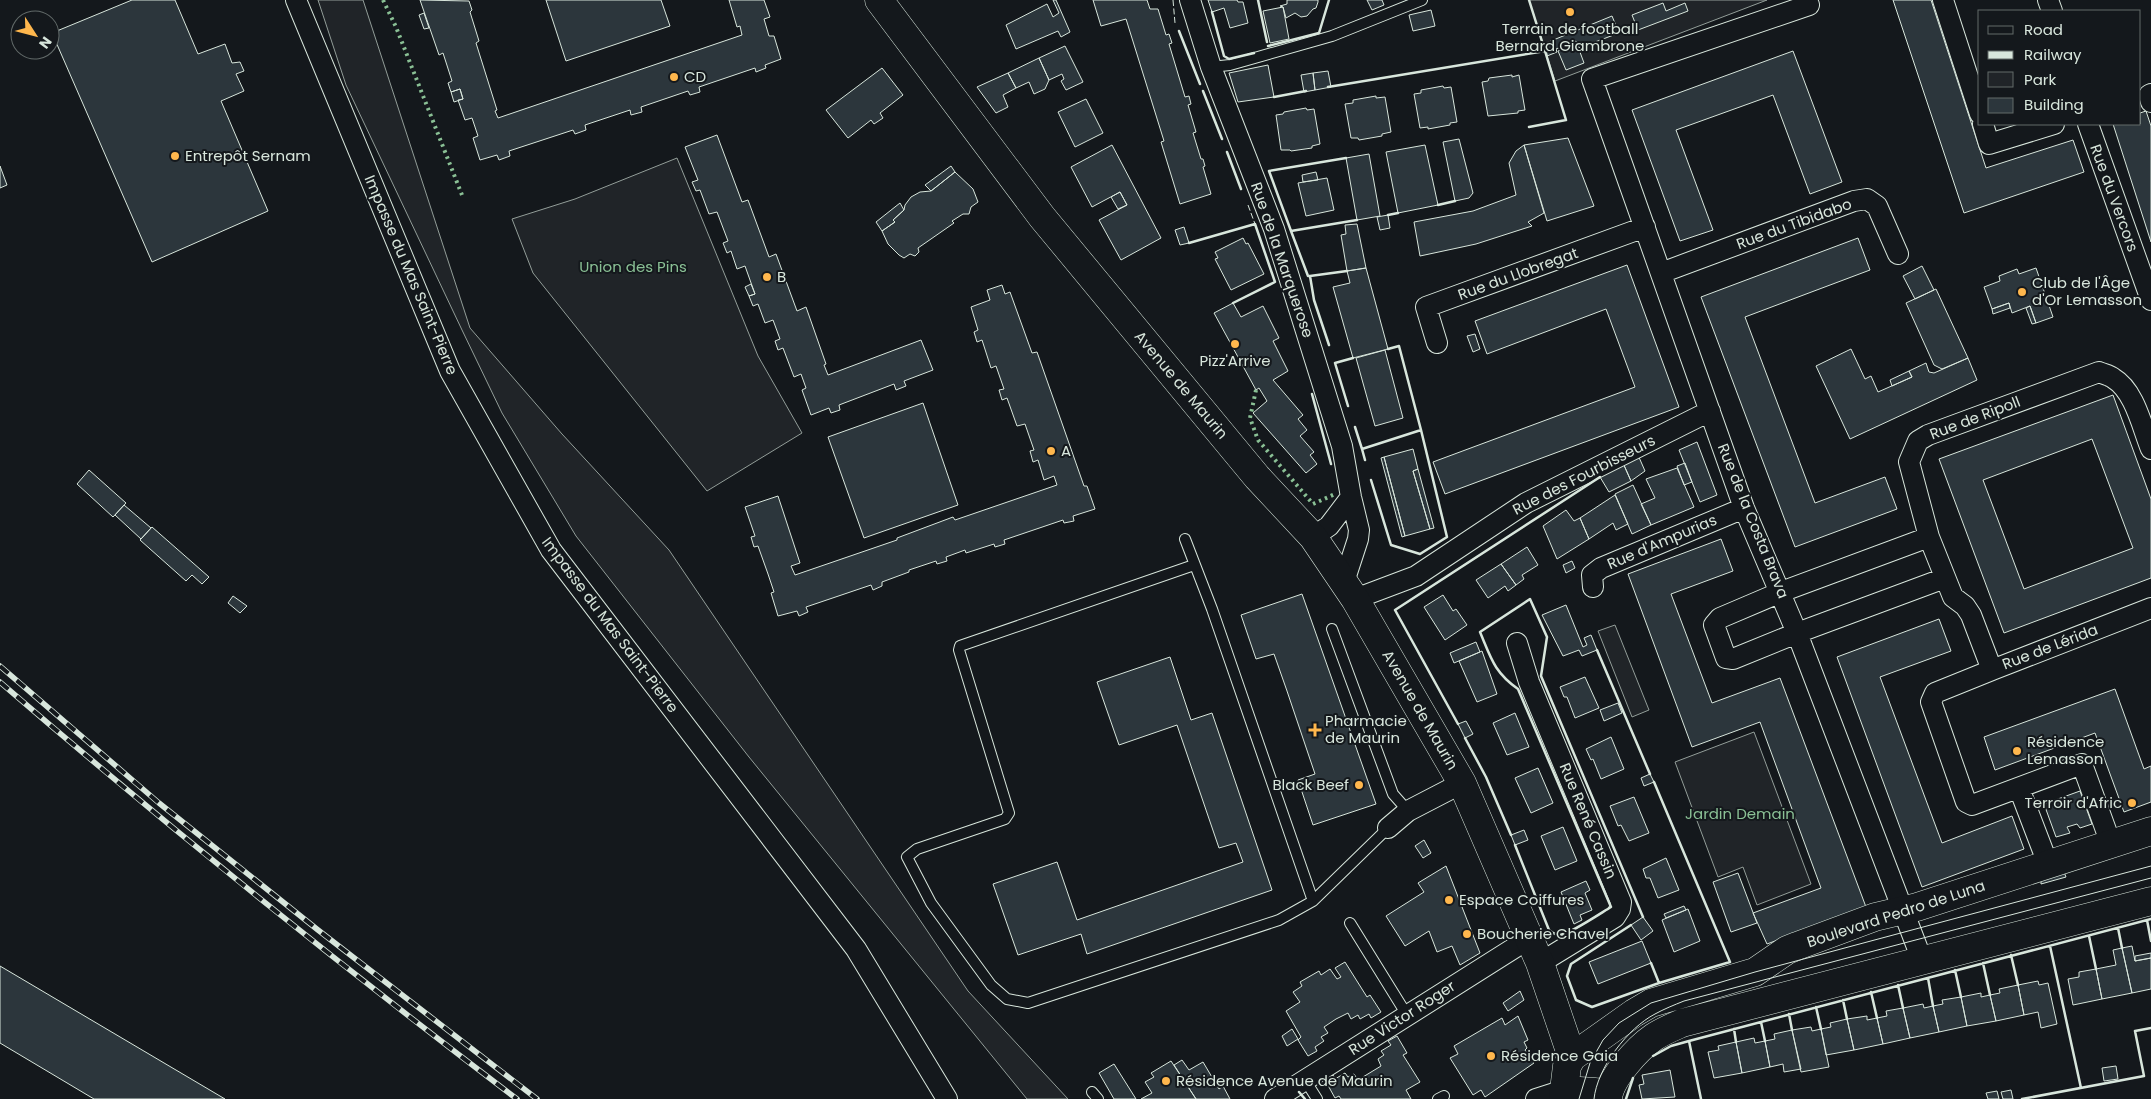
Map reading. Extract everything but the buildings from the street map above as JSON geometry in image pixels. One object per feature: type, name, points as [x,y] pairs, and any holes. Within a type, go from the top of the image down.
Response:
[{"type":"street","name":"Impasse du Mas Saint-Pierre","points":[[296,0],[450,371],[550,550],[856,950],[947,1099]]},
{"type":"street","name":"Avenue de Maurin","points":[[879,0],[1042,217],[1257,477],[1313,537],[1349,590],[1462,783],[1530,938],[1572,1057]]},
{"type":"street","name":"Rue de la Marquerose","points":[[1190,0],[1210,67],[1274,229],[1342,446],[1359,530],[1349,590]]},
{"type":"street","points":[[1944,0],[1978,108]]},
{"type":"street","name":"Rue de la Costa Brava","points":[[1810,4],[1592,79],[1744,508],[1798,633],[1922,960]]},
{"type":"street","points":[[2151,94],[2149,95],[2151,102]]},
{"type":"street","points":[[1983,125],[1990,144],[2051,125]]},
{"type":"street","name":"Rue du Vercors","points":[[2088,125],[2151,300]]},
{"type":"street","name":"Rue du Tibidabo","points":[[1661,273],[1854,201],[1867,199],[1877,206],[1898,254]]},
{"type":"street","name":"Rue du Llobregat","points":[[1437,343],[1426,307],[1645,227]]},
{"type":"street","name":"Rue de Ripoll","points":[[1945,578],[1930,537],[1909,462],[1918,442],[1928,435],[2099,372],[2114,378],[2125,388],[2132,399],[2151,449]]},
{"type":"street","name":"Rue des Fourbisseurs","points":[[1349,590],[1416,576],[1526,502],[1710,411]]},
{"type":"street","points":[[1313,537],[1328,526],[1351,497]]},
{"type":"street","name":"Rue d'Ampurias","points":[[1593,587],[1592,575],[1600,568],[1744,508]]},
{"type":"street","points":[[1930,537],[1781,592],[1720,618],[1714,625],[1726,658],[1733,659],[1945,578]]},
{"type":"street","name":"Rue de Lérida","points":[[1945,578],[1953,597],[1965,606],[1971,615],[1992,670],[2151,608]]},
{"type":"street","name":"Rue René Cassin","points":[[1517,643],[1530,682],[1621,902],[1620,910],[1615,917],[1540,963]]},
{"type":"street","points":[[1992,670],[1935,693],[1931,702],[1966,802],[1972,805],[2082,764],[2111,844]]},
{"type":"street","name":"Avenue de Maurin","points":[[1388,828],[1408,811],[1462,783]]},
{"type":"street","points":[[2019,788],[2048,864]]},
{"type":"street","name":"Boulevard Pedro de Luna","points":[[1572,1057],[1651,1003],[1755,972],[1788,950],[1875,917],[1903,910],[2151,831]]},
{"type":"street","points":[[1536,1099],[1564,1094],[1611,1091],[1637,1052],[1655,1037],[1682,1023],[2151,901]]},
{"type":"street","name":"Rue Victor Roger","points":[[1275,1099],[1530,938]]},
{"type":"street","points":[[1564,1094],[1567,1066],[1572,1057]]},
{"type":"lane","points":[[1210,67],[1230,65],[1332,36],[1422,0]]},
{"type":"lane","points":[[1185,540],[1212,609],[1313,901]]},
{"type":"lane","points":[[1194,565],[960,646],[959,650],[1009,813],[1005,819],[917,849],[907,857],[931,903],[990,985],[1007,999],[1028,1003],[1279,920],[1313,901],[1388,828]]},
{"type":"lane","points":[[1332,629],[1393,794],[1408,811]]},
{"type":"lane","points":[[1350,923],[1407,1015]]},
{"type":"lane","points":[[1304,1080],[1317,1099]]},
{"type":"green space","points":[[318,0],[363,0],[470,328],[562,434],[669,550],[968,991],[1068,1099],[1027,1099],[749,757],[576,536],[502,413],[462,330],[346,85]]},
{"type":"green space","points":[[1529,0],[1767,0],[1555,81]]},
{"type":"green space","name":"Union des Pins","points":[[677,158],[758,356],[802,433],[707,491],[533,273],[512,219],[575,199]]},
{"type":"green space","points":[[1615,625],[1649,710],[1632,717],[1598,631]]},
{"type":"green space","name":"Jardin Demain","points":[[1754,732],[1811,884],[1757,905],[1743,867],[1718,877],[1675,762]]},
{"type":"tram line","points":[[1579,1099],[1590,1063],[1603,1040],[1619,1023],[1651,1003],[1755,972],[2151,866]]},
{"type":"tram line","points":[[1594,1099],[1596,1087],[1608,1062],[1634,1029],[1662,1010],[1684,1001],[2151,878]]},
{"type":"railway","points":[[0,666],[159,803],[318,930],[537,1099]]},
{"type":"railway","points":[[0,682],[255,895],[517,1099]]},
{"type":"hedge","points":[[383,0],[396,27],[462,195]]},
{"type":"hedge","points":[[1256,390],[1250,418],[1258,440],[1313,504],[1335,494]]},
{"type":"fence","points":[[1173,0],[1175,23]]},
{"type":"fence","points":[[1248,205],[1255,224]]},
{"type":"wall","points":[[1258,0],[1267,42]]},
{"type":"wall","points":[[1268,46],[1319,33],[1329,0]]},
{"type":"wall","points":[[1529,0],[1545,51]]},
{"type":"wall","points":[[1212,12],[1224,56],[1229,59],[1254,53]]},
{"type":"wall","points":[[1179,31],[1200,84]]},
{"type":"wall","points":[[1328,87],[1545,51],[1566,120],[1529,127]]},
{"type":"wall","points":[[1203,91],[1222,139]]},
{"type":"wall","points":[[1274,97],[1306,91]]},
{"type":"wall","points":[[1227,152],[1241,189]]},
{"type":"wall","points":[[1291,231],[1269,171],[1346,158]]},
{"type":"wall","points":[[1438,205],[1455,201]]},
{"type":"wall","points":[[1388,215],[1398,213]]},
{"type":"wall","points":[[1310,276],[1308,276],[1291,231],[1357,220]]},
{"type":"wall","points":[[1189,243],[1255,224],[1275,282],[1233,303]]},
{"type":"wall","points":[[1329,345],[1314,300],[1310,276],[1347,271]]},
{"type":"wall","points":[[1388,349],[1399,346],[1421,430]]},
{"type":"wall","points":[[1348,406],[1335,363],[1353,358]]},
{"type":"wall","points":[[1312,394],[1331,464]]},
{"type":"wall","points":[[1355,427],[1362,449]]},
{"type":"wall","points":[[1365,460],[1362,449],[1421,430],[1447,537],[1420,554],[1391,545],[1371,480]]},
{"type":"wall","points":[[1458,724],[1395,610],[1600,477]]},
{"type":"wall","points":[[1515,845],[1549,930],[1553,933],[1557,935],[1565,934],[1611,907],[1518,689],[1503,677],[1498,670],[1480,632],[1530,599],[1547,637],[1541,676],[1643,917]]},
{"type":"wall","points":[[1597,650],[1650,774]]},
{"type":"wall","points":[[1465,738],[1486,777],[1511,835]]},
{"type":"wall","points":[[1651,963],[1659,983],[1730,962],[1654,782]]},
{"type":"wall","points":[[1653,1056],[1671,1046],[1689,1041],[2151,919]]},
{"type":"wall","points":[[2147,920],[2151,941]]},
{"type":"wall","points":[[1631,925],[1571,964],[1567,976],[1576,1000],[1592,1007],[1659,983]]},
{"type":"wall","points":[[2118,928],[2122,948]]},
{"type":"wall","points":[[2089,936],[2096,969]]},
{"type":"wall","points":[[2050,946],[2081,1088]]},
{"type":"wall","points":[[2011,955],[2018,985]]},
{"type":"wall","points":[[1983,963],[1990,995]]},
{"type":"wall","points":[[1955,970],[1961,997]]},
{"type":"wall","points":[[1928,978],[1933,1006]]},
{"type":"wall","points":[[1898,985],[1903,1008]]},
{"type":"wall","points":[[1871,992],[1877,1018]]},
{"type":"wall","points":[[1843,1000],[1847,1019]]},
{"type":"wall","points":[[1816,1007],[1821,1029]]},
{"type":"wall","points":[[1789,1014],[1792,1030]]},
{"type":"wall","points":[[1761,1022],[1765,1041]]},
{"type":"wall","points":[[2022,1099],[2144,1076],[2135,1031],[2151,1028]]},
{"type":"wall","points":[[1734,1029],[1736,1042]]},
{"type":"wall","points":[[1689,1041],[1701,1099]]},
{"type":"wall","points":[[1626,1099],[1633,1078]]},
{"type":"wall","points":[[1299,1092],[1305,1099]]},
{"type":"place","name":"Terrain de football Bernard Giambrone","points":[[1570,12]]},
{"type":"place","name":"CD","points":[[674,77]]},
{"type":"place","name":"Entrepôt Sernam","points":[[175,156]]},
{"type":"place","name":"B","points":[[767,277]]},
{"type":"place","name":"Club de l'Âge d'Or Lemasson","points":[[2022,292]]},
{"type":"place","name":"Pizz'Arrive","points":[[1235,344]]},
{"type":"place","name":"A","points":[[1051,451]]},
{"type":"place","name":"Pharmacie de Maurin","points":[[1315,730]]},
{"type":"place","name":"Résidence Lemasson","points":[[2017,751]]},
{"type":"place","name":"Black Beef","points":[[1359,785]]},
{"type":"place","name":"Terroir d'Afric","points":[[2132,803]]},
{"type":"place","name":"Espace Coiffures","points":[[1449,900]]},
{"type":"place","name":"Boucherie Chavel","points":[[1467,934]]},
{"type":"place","name":"Résidence Gaia","points":[[1491,1056]]},
{"type":"place","name":"Résidence Avenue de Maurin","points":[[1166,1081]]}]
